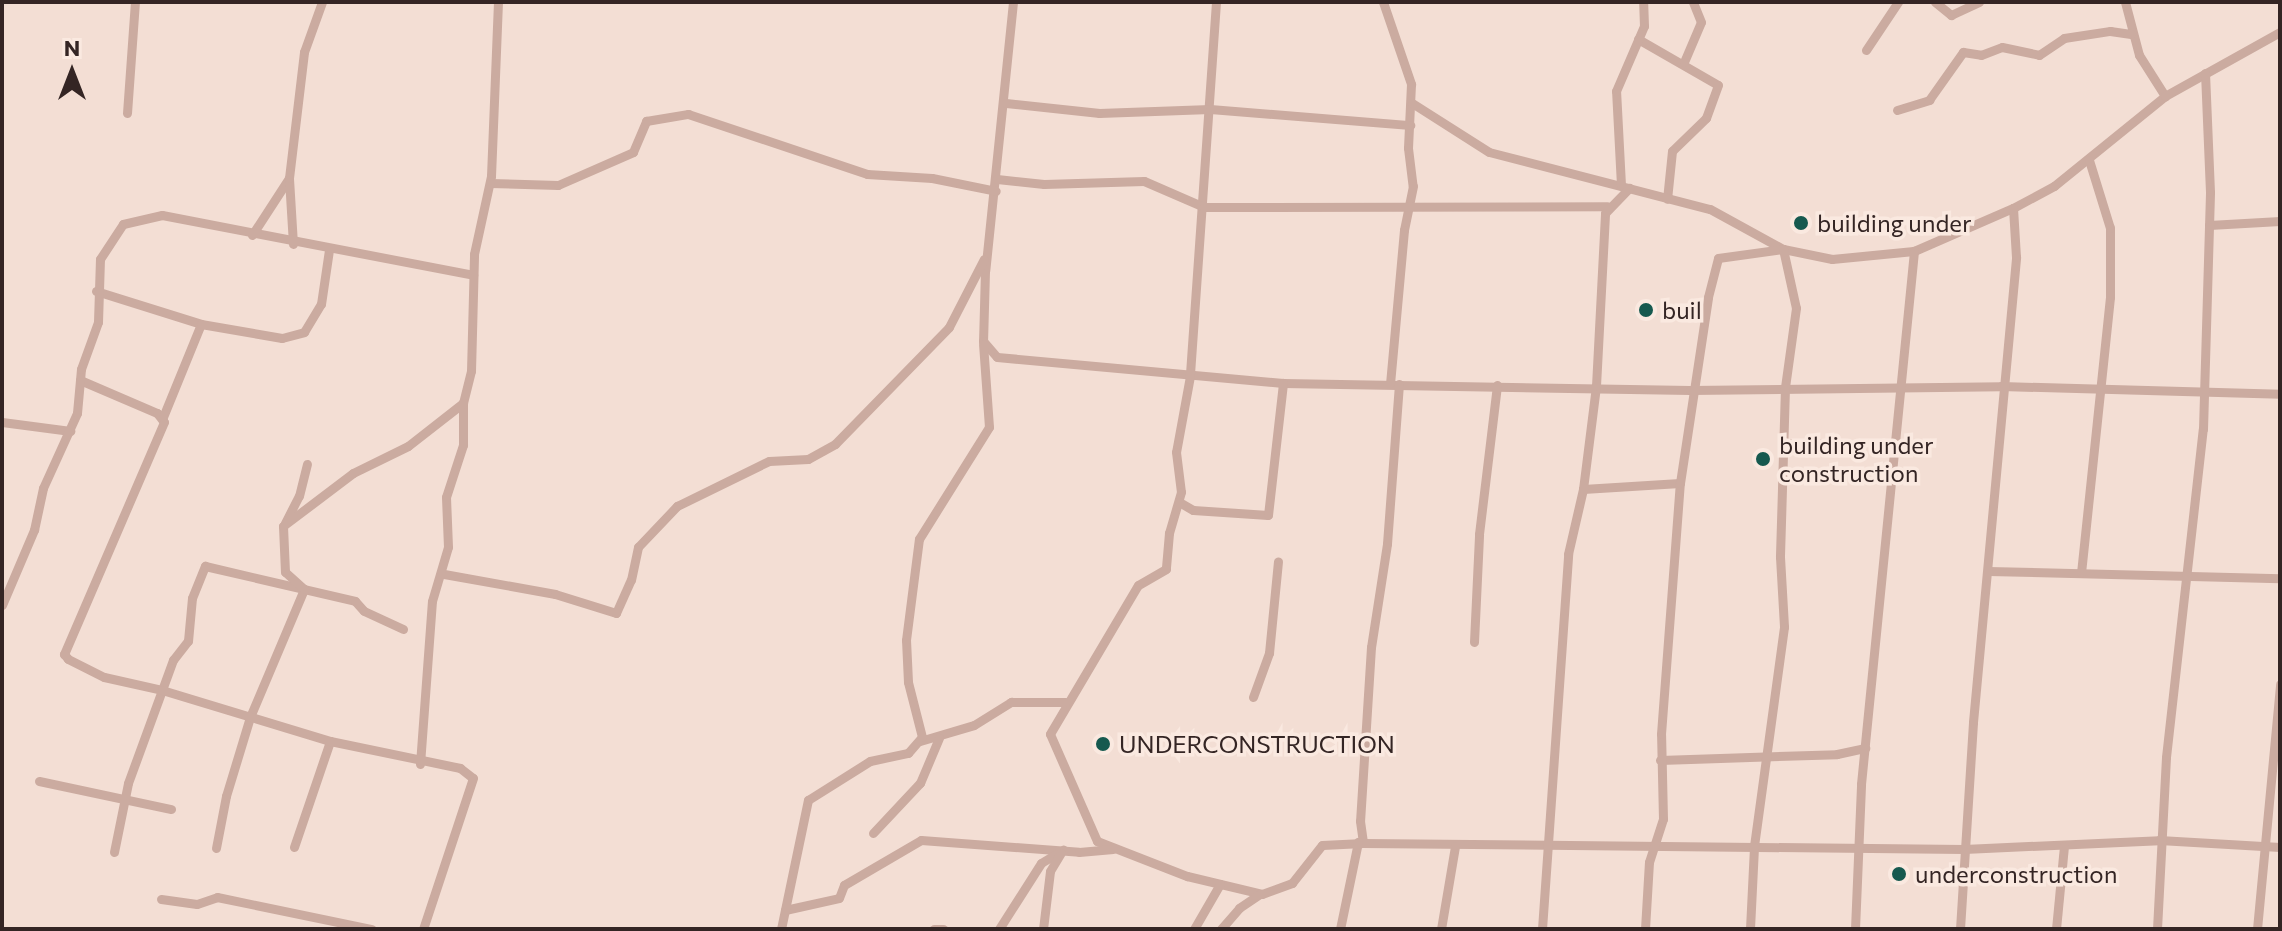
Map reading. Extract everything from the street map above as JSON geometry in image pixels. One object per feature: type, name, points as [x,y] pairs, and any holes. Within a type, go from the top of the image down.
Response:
[{"type":"street","points":[[127,113],[135,2]]},
{"type":"street","points":[[293,244],[289,178],[304,52],[322,2]]},
{"type":"street","points":[[420,764],[432,601],[444,574],[446,497],[463,445],[463,403],[471,371],[473,275],[490,183],[498,2]]},
{"type":"street","points":[[920,741],[906,640],[919,539],[989,427],[983,341],[987,252],[1006,103],[1013,2]]},
{"type":"street","points":[[1216,2],[1190,376],[1176,452],[1179,502],[1169,533],[1165,570],[1138,585],[1050,730],[1094,838],[1220,884],[1260,894]]},
{"type":"street","points":[[1340,929],[1360,842],[1370,661],[1387,544],[1394,383],[1410,207],[1412,103],[1409,77],[1383,2]]},
{"type":"street","points":[[1542,929],[1568,554],[1583,489],[1596,386],[1607,206],[1625,187],[1616,91],[1644,26],[1643,2]]},
{"type":"street","points":[[1684,62],[1701,26],[1693,2]]},
{"type":"street","points":[[1866,50],[1898,2]]},
{"type":"street","points":[[1935,2],[1951,15],[1979,2]]},
{"type":"street","points":[[2125,2],[2131,34],[2165,96]]},
{"type":"street","points":[[1897,110],[1929,100],[1963,52],[1981,55],[2002,47],[2039,55],[2064,38],[2105,31],[2131,34]]},
{"type":"street","points":[[1412,103],[1489,152],[1710,209],[1783,249],[1832,259],[1914,251],[2013,208],[2089,160],[2165,96],[2280,32]]},
{"type":"street","points":[[1638,39],[1715,81],[1718,92],[1706,118],[1672,151],[1667,199]]},
{"type":"street","points":[[2157,929],[2159,840],[2177,646],[2190,577],[2205,391],[2209,225],[2205,73]]},
{"type":"street","points":[[1006,103],[1099,113],[1210,109],[1410,125]]},
{"type":"street","points":[[490,183],[558,185],[633,152],[642,125],[650,119],[688,114],[867,174],[932,178],[996,191]]},
{"type":"street","points":[[2081,573],[2110,297],[2110,228],[2089,160]]},
{"type":"street","points":[[252,235],[289,178]]},
{"type":"street","points":[[997,179],[1044,184],[1144,181],[1204,207],[1607,206]]},
{"type":"street","points":[[1960,929],[2001,386],[2016,257],[2013,208]]},
{"type":"street","points":[[2,605],[70,431],[80,380],[96,331],[100,259],[114,232],[142,216],[162,215],[293,244],[473,275]]},
{"type":"street","points":[[2209,225],[2280,221]]},
{"type":"street","points":[[1750,929],[1754,847],[1784,627],[1780,557],[1785,387],[1796,308],[1783,249]]},
{"type":"street","points":[[1645,929],[1654,844],[1663,819],[1660,760],[1680,483],[1690,390],[1718,258],[1783,249]]},
{"type":"street","points":[[96,291],[201,324],[282,338],[304,332],[321,304],[329,250]]},
{"type":"street","points":[[1855,929],[1865,748],[1897,389],[1914,251]]},
{"type":"street","points":[[444,574],[555,594],[616,613],[644,539],[685,502],[769,461],[808,459],[835,444],[949,327],[987,252]]},
{"type":"street","points":[[201,324],[163,417],[161,435],[122,511],[98,583],[64,654],[104,677],[162,690],[330,741],[420,764],[460,768],[473,778],[423,929]]},
{"type":"street","points":[[983,341],[997,357],[1283,383],[1690,390],[2001,386],[2280,394]]},
{"type":"street","points":[[80,380],[163,417]]},
{"type":"street","points":[[1179,502],[1193,510],[1268,515],[1283,383]]},
{"type":"street","points":[[1474,642],[1479,534],[1497,385]]},
{"type":"street","points":[[283,526],[353,473],[408,446],[463,403]]},
{"type":"street","points":[[2,422],[70,431]]},
{"type":"street","points":[[1784,443],[1844,444]]},
{"type":"street","points":[[304,589],[285,572],[283,526],[299,496],[307,464]]},
{"type":"street","points":[[1583,489],[1680,483]]},
{"type":"street","points":[[1253,697],[1269,653],[1278,561]]},
{"type":"street","points":[[114,852],[162,690],[173,660],[188,641],[201,567],[355,601],[370,614],[403,629]]},
{"type":"street","points":[[1988,571],[2280,578]]},
{"type":"street","points":[[216,848],[226,796],[250,717],[304,589]]},
{"type":"street","points":[[2257,929],[2268,847],[2280,684]]},
{"type":"street","points":[[781,929],[808,800],[870,761],[908,753],[920,741],[939,738],[983,720],[1011,702],[1065,702]]},
{"type":"street","points":[[873,833],[920,783],[939,738]]},
{"type":"street","points":[[294,847],[330,741]]},
{"type":"street","points":[[1660,760],[1865,748]]},
{"type":"street","points":[[39,781],[171,809]]},
{"type":"street","points":[[785,910],[839,898],[846,884],[921,840],[1063,850],[1116,848]]},
{"type":"street","points":[[1221,929],[1239,908],[1260,894],[1292,883],[1322,845],[1360,842],[1455,846],[1550,842],[1964,849],[2159,840],[2280,847]]},
{"type":"street","points":[[1441,929],[1455,846]]},
{"type":"street","points":[[2056,929],[2064,846]]},
{"type":"street","points":[[999,929],[1041,863],[1063,850]]},
{"type":"street","points":[[1043,929],[1050,871],[1063,850]]},
{"type":"street","points":[[1194,929],[1220,884]]},
{"type":"street","points":[[161,899],[197,904],[217,897],[372,929]]},
{"type":"street","points":[[934,929],[943,929]]},
{"type":"place","name":"building under","points":[[1801,223]]},
{"type":"place","name":"buil","points":[[1646,310]]},
{"type":"place","name":"building under construction","points":[[1763,459]]},
{"type":"place","name":"UNDERCONSTRUCTION","points":[[1103,744]]},
{"type":"place","name":"underconstruction","points":[[1899,874]]}]
